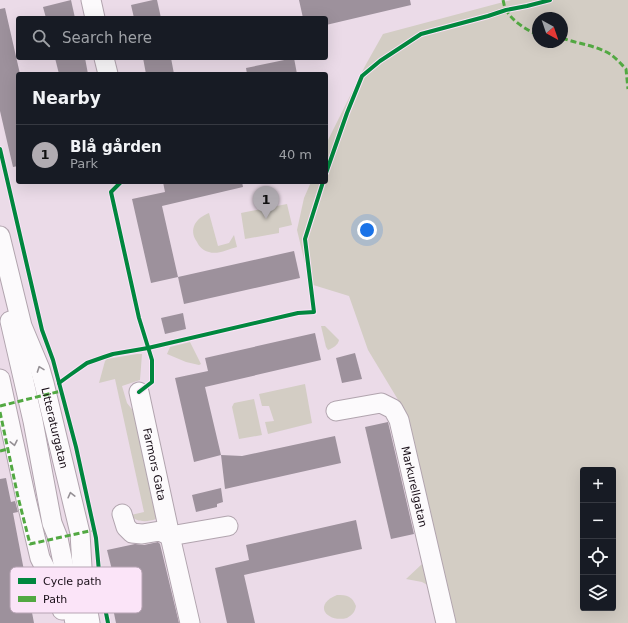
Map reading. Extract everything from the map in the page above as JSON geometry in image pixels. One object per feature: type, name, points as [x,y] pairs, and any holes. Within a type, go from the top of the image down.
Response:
[{"type":"street","points":[[91,0],[95,16]]},
{"type":"street","points":[[104,60],[108,72]]},
{"type":"street","name":"Litteraturgatan","points":[[0,236],[22,326],[40,369],[44,383],[80,533],[82,567]]},
{"type":"street","points":[[0,275],[33,421],[52,523],[58,538],[64,567]]},
{"type":"street","points":[[0,379],[26,500],[40,558],[45,567]]},
{"type":"street","name":"Farmors Gata","points":[[139,392],[190,623]]},
{"type":"street","name":"Markurellgatan","points":[[336,411],[381,403],[393,409],[399,420],[446,623]]},
{"type":"street","points":[[122,514],[126,527],[132,533],[142,534],[160,531],[170,536],[228,526]]},
{"type":"street","points":[[62,613],[65,623]]},
{"type":"street","points":[[74,613],[76,623]]},
{"type":"street","name":"Litteraturgatan","points":[[88,613],[90,623]]},
{"type":"shaded area","points":[[511,0],[628,0],[628,623],[451,623],[406,413],[368,350],[349,296],[310,284],[297,230],[304,198],[310,184],[328,184],[328,140],[365,66],[383,34]]},
{"type":"shaded area","points":[[287,204],[292,225],[279,228],[279,233],[245,239],[241,213]]},
{"type":"shaded area","points":[[209,213],[218,246],[229,243],[234,235],[237,247],[212,253],[205,251],[199,246],[194,237],[193,228],[200,218]]},
{"type":"shaded area","points":[[321,326],[325,326],[339,340],[335,346],[328,350],[326,347]]},
{"type":"shaded area","points":[[190,342],[201,364],[199,365],[186,362],[167,354],[170,347]]},
{"type":"shaded area","points":[[142,354],[140,380],[122,386],[127,403],[134,412],[157,515],[156,519],[149,521],[139,521],[131,515],[144,512],[115,379],[99,383],[105,361],[107,359]]},
{"type":"shaded area","points":[[305,384],[312,423],[268,434],[265,422],[274,421],[269,406],[262,406],[259,394]]},
{"type":"shaded area","points":[[254,399],[262,435],[239,439],[232,407],[234,403]]},
{"type":"shaded area","points":[[424,560],[431,587],[422,582],[406,579],[422,564]]},
{"type":"shaded area","points":[[337,595],[349,597],[353,600],[356,606],[353,613],[347,618],[333,618],[328,616],[325,612],[325,604],[329,599]]},
{"type":"building","points":[[71,0],[75,16],[45,16],[43,7]]},
{"type":"building","points":[[157,0],[161,16],[134,16],[131,5]]},
{"type":"building","points":[[299,0],[410,0],[411,5],[328,25],[328,16],[303,16]]},
{"type":"building","points":[[5,8],[20,72],[16,72],[16,166],[13,167],[0,111],[0,9]]},
{"type":"building","points":[[56,60],[85,60],[88,72],[58,72]]},
{"type":"building","points":[[143,60],[171,60],[174,72],[146,72]]},
{"type":"building","points":[[284,60],[294,60],[297,72],[247,72],[246,68]]},
{"type":"building","points":[[163,184],[242,184],[243,187],[162,206],[178,277],[151,283],[132,199],[165,192]]},
{"type":"building","points":[[294,251],[300,278],[184,304],[178,277]]},
{"type":"building","points":[[183,313],[186,329],[165,334],[161,318]]},
{"type":"building","points":[[315,333],[321,360],[205,387],[221,455],[194,462],[175,378],[208,371],[205,358]]},
{"type":"building","points":[[355,353],[362,379],[342,383],[336,358]]},
{"type":"building","points":[[388,422],[414,534],[391,539],[365,427]]},
{"type":"building","points":[[335,436],[341,463],[225,489],[221,455],[242,456]]},
{"type":"building","points":[[6,478],[11,502],[15,501],[18,512],[13,513],[23,567],[10,567],[10,613],[32,613],[34,623],[0,623],[0,479]]},
{"type":"building","points":[[221,488],[223,502],[217,504],[217,507],[196,512],[192,495]]},
{"type":"building","points":[[356,520],[362,549],[244,575],[255,623],[227,623],[215,568],[249,560],[246,545]]},
{"type":"building","points":[[158,542],[160,544],[179,623],[116,623],[114,613],[142,613],[142,567],[111,567],[107,550],[135,544],[144,545]]},
{"type":"marked path","points":[[503,0],[508,13],[515,21],[532,32]]},
{"type":"marked path","points":[[568,40],[604,51],[616,59],[626,69],[628,89]]},
{"type":"marked path","points":[[0,406],[61,391]]},
{"type":"marked path","points":[[0,412],[18,497],[30,544],[94,530]]},
{"type":"marked path","points":[[0,451],[8,449]]},
{"type":"cycle path","points":[[328,167],[362,76],[380,61],[421,34],[506,10],[550,0]]},
{"type":"cycle path","points":[[0,149],[42,330],[53,360],[76,447],[96,538],[99,567]]},
{"type":"cycle path","points":[[119,184],[111,192],[139,318],[152,360],[152,382],[139,392]]},
{"type":"cycle path","points":[[59,383],[87,363],[113,354],[148,348],[298,313],[314,312],[305,239],[322,184]]},
{"type":"cycle path","points":[[106,613],[108,623]]},
{"type":"place","name":"Blå gården","points":[[266,219]]}]
